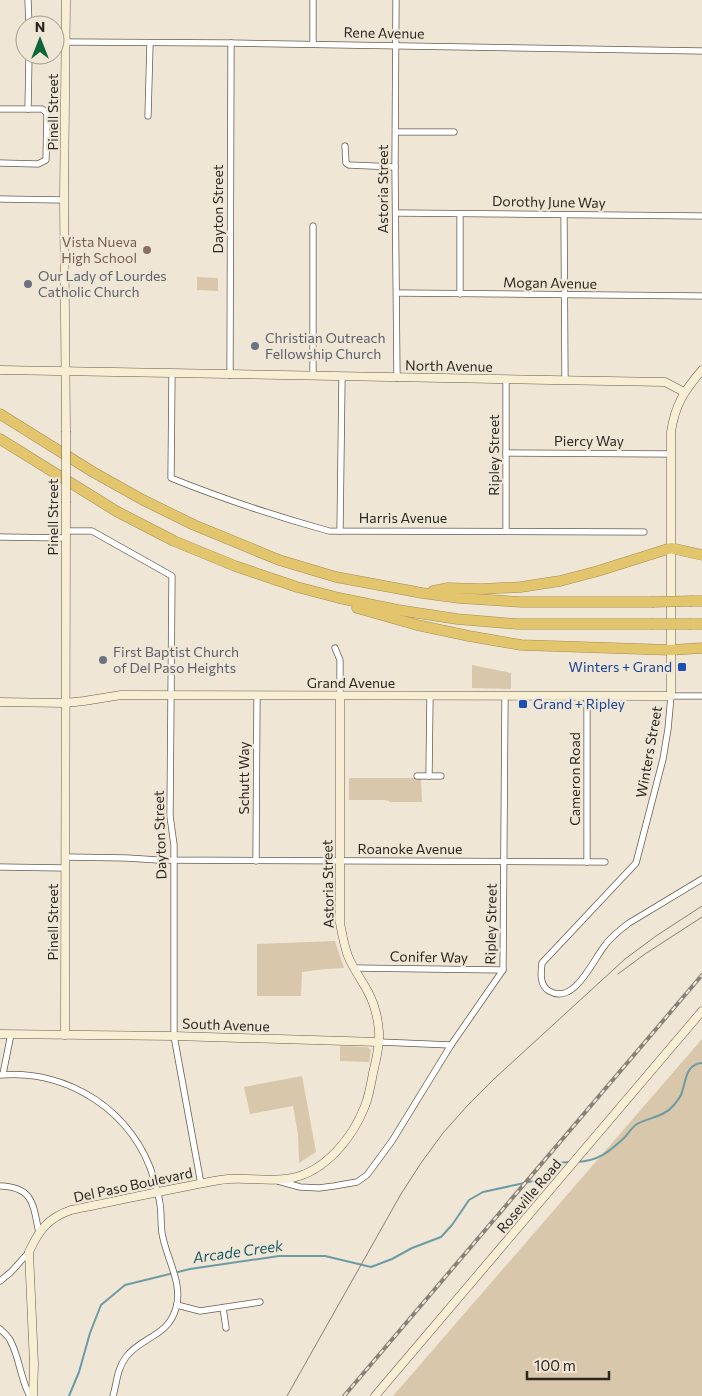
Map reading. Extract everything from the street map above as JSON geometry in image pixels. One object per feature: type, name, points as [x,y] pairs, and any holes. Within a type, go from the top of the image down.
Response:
[{"type":"highway","points":[[0,414],[93,472],[143,500],[194,525],[289,563],[336,577],[459,598],[522,602],[697,601]]},
{"type":"highway","points":[[0,439],[116,511],[174,540],[235,566],[331,600],[417,625],[521,645],[671,650],[702,648]]},
{"type":"highway","points":[[422,593],[448,588],[522,587],[560,581],[671,548],[702,555]]},
{"type":"highway","points":[[298,587],[339,598],[398,610],[457,619],[517,624],[702,624]]},
{"type":"street","points":[[28,0],[28,15]]},
{"type":"street","name":"Pinell Street","points":[[65,1034],[66,431],[64,200],[66,0]]},
{"type":"street","points":[[313,0],[313,44]]},
{"type":"street","name":"Astoria Street","points":[[396,0],[397,378]]},
{"type":"street","name":"Rene Avenue","points":[[66,42],[702,51]]},
{"type":"street","points":[[148,116],[150,43]]},
{"type":"street","name":"Dayton Street","points":[[230,374],[231,43]]},
{"type":"street","points":[[28,109],[29,65]]},
{"type":"street","points":[[0,109],[42,109],[47,113],[46,160],[38,164],[0,163]]},
{"type":"street","points":[[396,132],[454,132]]},
{"type":"street","points":[[345,146],[346,163],[349,165],[395,167]]},
{"type":"street","points":[[0,199],[64,200]]},
{"type":"street","name":"Dorothy June Way","points":[[396,212],[702,216]]},
{"type":"street","points":[[460,214],[460,294]]},
{"type":"street","points":[[564,215],[565,380]]},
{"type":"street","points":[[313,226],[313,376]]},
{"type":"street","name":"Mogan Avenue","points":[[397,294],[702,296]]},
{"type":"street","name":"North Avenue","points":[[0,370],[665,382],[684,392]]},
{"type":"street","name":"Winters Street","points":[[702,370],[684,392],[673,420],[671,454],[671,696],[663,759],[636,864],[542,963],[540,975],[548,991],[558,994],[568,993],[575,988],[607,942],[618,931],[702,879]]},
{"type":"street","name":"Harris Avenue","points":[[172,374],[171,478],[275,516],[329,531],[644,532]]},
{"type":"street","points":[[340,531],[342,377]]},
{"type":"street","name":"Ripley Street","points":[[506,379],[506,531]]},
{"type":"street","name":"Piercy Way","points":[[506,453],[671,454]]},
{"type":"street","name":"Dayton Street","points":[[66,534],[92,531],[172,576],[170,816],[174,845],[174,1036],[202,1184]]},
{"type":"street","points":[[0,537],[66,534]]},
{"type":"street","name":"Astoria Street","points":[[273,1179],[293,1178],[320,1166],[350,1135],[365,1106],[379,1048],[378,1020],[375,1010],[368,991],[346,950],[341,931],[339,910],[340,660],[335,648]]},
{"type":"street","name":"Grand Avenue","points":[[0,702],[65,703],[121,695],[702,696]]},
{"type":"street","name":"Schutt Way","points":[[256,860],[257,696]]},
{"type":"street","points":[[429,776],[430,696]]},
{"type":"street","name":"Ripley Street","points":[[370,1172],[392,1141],[451,1045],[504,970],[505,696]]},
{"type":"street","name":"Cameron Road","points":[[587,696],[587,862]]},
{"type":"street","points":[[418,776],[441,776]]},
{"type":"street","name":"Roanoke Avenue","points":[[65,857],[174,860],[605,862]]},
{"type":"street","points":[[0,867],[65,868]]},
{"type":"street","name":"Conifer Way","points":[[354,968],[504,970]]},
{"type":"street","name":"Roseville Road","points":[[375,1396],[702,1011]]},
{"type":"street","name":"South Avenue","points":[[0,1034],[174,1036],[451,1045]]},
{"type":"street","points":[[11,1034],[2,1075],[28,1075],[54,1080],[82,1091],[107,1108],[124,1124],[137,1142],[149,1165],[157,1192],[160,1205],[161,1230],[177,1285],[177,1305],[172,1318],[162,1331],[137,1346],[126,1357],[118,1371],[113,1396]]},
{"type":"street","name":"Del Paso Boulevard","points":[[32,1396],[34,1364],[30,1252],[39,1233],[52,1220],[72,1210],[232,1178],[273,1179],[300,1186],[319,1188],[356,1182],[370,1172]]},
{"type":"street","points":[[0,1186],[14,1188],[28,1196],[34,1206],[39,1233]]},
{"type":"street","points":[[0,1281],[30,1252]]},
{"type":"street","points":[[177,1305],[200,1310],[260,1302]]},
{"type":"street","points":[[223,1308],[226,1328]]},
{"type":"street","points":[[0,1328],[10,1339],[17,1356],[24,1385],[32,1396]]},
{"type":"shaded area","points":[[197,277],[218,278],[218,291],[197,290]]},
{"type":"shaded area","points":[[472,665],[511,673],[511,689],[472,688]]},
{"type":"shaded area","points":[[349,778],[421,778],[422,802],[349,800]]},
{"type":"shaded area","points":[[335,941],[344,968],[302,972],[301,996],[257,996],[257,944]]},
{"type":"shaded area","points":[[702,1039],[702,1396],[393,1396]]},
{"type":"shaded area","points":[[340,1046],[367,1047],[371,1050],[369,1062],[340,1061]]},
{"type":"shaded area","points":[[302,1076],[316,1152],[299,1163],[298,1134],[293,1106],[250,1114],[244,1087]]},
{"type":"waterway","name":"Arcade Creek","points":[[577,1162],[591,1160],[603,1155],[619,1143],[637,1124],[670,1109],[681,1096],[690,1069],[702,1063]]},
{"type":"waterway","name":"Arcade Creek","points":[[69,1396],[101,1305],[125,1285],[190,1269],[279,1256],[325,1256],[371,1267],[441,1237],[452,1225],[469,1200],[483,1192],[538,1180],[556,1163],[570,1162]]},
{"type":"tram line","points":[[287,1396],[401,1194],[443,1133],[494,1079],[625,959],[702,906]]},
{"type":"tram line","points":[[618,974],[702,917]]},
{"type":"railway","points":[[344,1396],[702,975]]},
{"type":"place","name":"Vista Nueva High School","points":[[147,250]]},
{"type":"place","name":"Our Lady of Lourdes Catholic Church","points":[[28,284]]},
{"type":"place","name":"Christian Outreach Fellowship Church","points":[[255,346]]},
{"type":"place","name":"First Baptist Church of Del Paso Heights","points":[[103,660]]},
{"type":"place","name":"Winters + Grand","points":[[682,667]]},
{"type":"place","name":"Grand + Ripley","points":[[523,704]]}]
